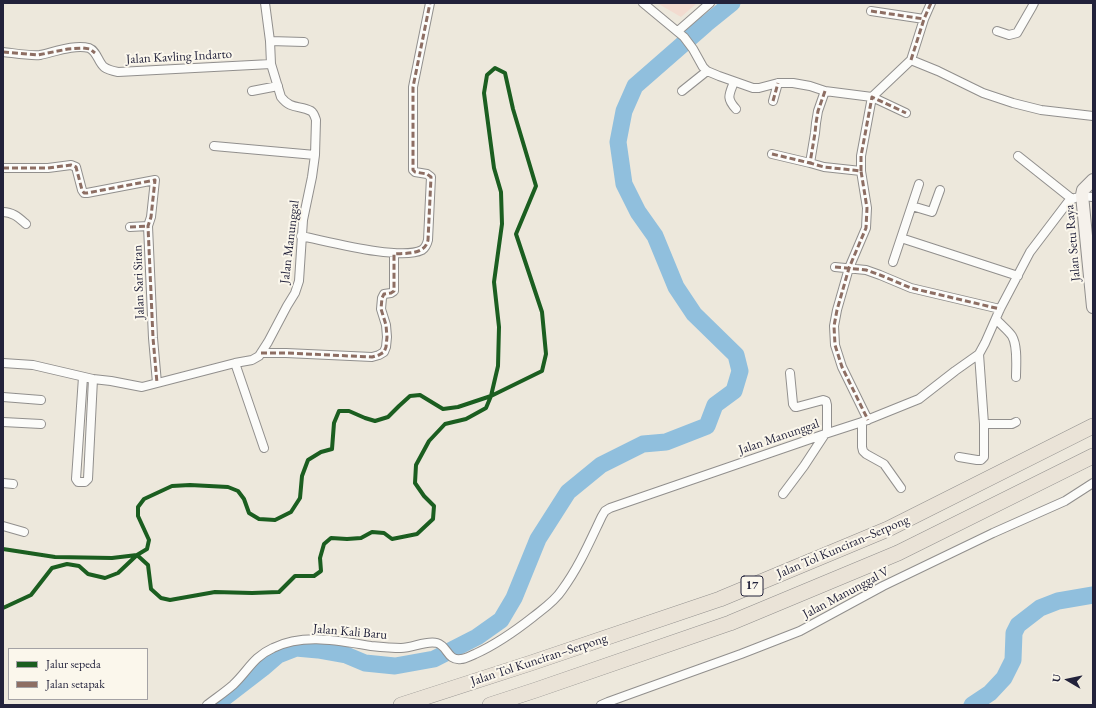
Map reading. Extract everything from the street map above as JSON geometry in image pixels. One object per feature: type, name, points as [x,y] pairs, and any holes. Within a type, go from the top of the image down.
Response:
[{"type":"highway","name":"Jalan Tol Kunciran–Serpong","points":[[401,705],[720,599],[888,529],[1090,428]]},
{"type":"highway","name":"Jalan Tol Kunciran–Serpong","points":[[490,705],[544,688],[730,623],[898,553],[1093,456]]},
{"type":"street","name":"Jalan Manunggal","points":[[261,353],[287,306],[296,293],[299,281],[302,220],[312,177],[315,155],[316,120],[315,115],[311,112],[284,102],[281,97],[271,64],[270,41],[265,3]]},
{"type":"street","points":[[301,236],[372,251],[394,254],[412,253],[421,250],[428,243],[431,177],[427,174],[415,172],[413,170],[414,87],[430,3]]},
{"type":"street","points":[[643,3],[684,37],[707,71],[753,88],[778,83],[793,83],[810,86],[824,91],[872,97],[906,113]]},
{"type":"street","points":[[678,31],[710,3]]},
{"type":"street","points":[[901,488],[884,464],[863,451],[862,447],[865,421],[842,367],[836,345],[834,326],[849,268],[866,228],[867,208],[861,171],[861,156],[872,97],[911,60],[924,19],[931,3]]},
{"type":"street","points":[[997,31],[1009,35],[1017,33],[1034,3]]},
{"type":"street","points":[[871,11],[924,19]]},
{"type":"street","points":[[270,41],[304,42]]},
{"type":"street","name":"Jalan Kavling Indarto","points":[[3,52],[38,55],[68,48],[87,48],[95,53],[99,61],[104,66],[110,70],[118,72],[271,64]]},
{"type":"street","points":[[911,60],[984,93],[1013,103],[1040,110],[1093,116]]},
{"type":"street","points":[[682,91],[707,71]]},
{"type":"street","points":[[734,82],[729,99],[730,103],[736,109]]},
{"type":"street","points":[[773,101],[778,83]]},
{"type":"street","points":[[252,91],[278,86]]},
{"type":"street","points":[[810,163],[816,134],[818,111],[824,91]]},
{"type":"street","points":[[214,146],[315,155]]},
{"type":"street","points":[[772,154],[824,167],[861,171]]},
{"type":"street","points":[[1018,156],[1082,197]]},
{"type":"street","name":"Jalan Sari Siran","points":[[3,168],[48,168],[74,165],[76,167],[84,193],[155,180],[151,217],[148,226],[153,338],[157,383]]},
{"type":"street","name":"Jalan Setu Raya","points":[[1093,180],[1084,190],[1082,197],[1093,307]]},
{"type":"street","points":[[893,262],[919,184]]},
{"type":"street","points":[[912,206],[932,212],[940,190]]},
{"type":"street","name":"Jalan Manunggal","points":[[442,645],[451,657],[462,659],[492,646],[552,602],[562,591],[582,560],[602,516],[605,511],[610,508],[826,433],[865,421],[919,399],[978,354],[985,343],[1000,309],[1030,252],[1068,202],[1082,197]]},
{"type":"street","points":[[3,212],[14,215],[26,224]]},
{"type":"street","points":[[130,227],[148,226]]},
{"type":"street","points":[[901,238],[1018,276]]},
{"type":"street","points":[[3,362],[33,365],[83,377],[142,387],[234,363],[252,360],[261,353],[372,357],[384,352],[387,337],[386,325],[381,309],[382,298],[384,294],[394,291],[394,254]]},
{"type":"street","points":[[835,267],[866,270],[880,274],[911,288],[1000,309]]},
{"type":"street","points":[[996,320],[1012,336],[1014,341],[1016,377]]},
{"type":"street","points":[[959,457],[977,460],[983,458],[984,424],[978,354]]},
{"type":"street","points":[[234,363],[264,448]]},
{"type":"street","points":[[783,494],[826,433],[826,401],[823,400],[795,407],[793,404],[790,373]]},
{"type":"street","points":[[83,377],[76,479],[78,482],[85,482],[88,479],[93,379]]},
{"type":"street","points":[[3,397],[41,400]]},
{"type":"street","points":[[3,422],[41,424]]},
{"type":"street","points":[[984,424],[1012,424],[1016,422]]},
{"type":"street","points":[[3,483],[13,484]]},
{"type":"street","name":"Jalan Manunggal V","points":[[601,705],[741,654],[800,630],[883,586],[993,533],[1065,501],[1093,483]]},
{"type":"street","points":[[3,526],[24,532]]},
{"type":"street","name":"Jalan Kali Baru","points":[[207,705],[234,684],[256,658],[273,648],[289,642],[312,639],[333,640],[373,646],[402,648],[432,643],[442,645]]},
{"type":"shaded area","points":[[657,3],[697,3],[681,17]]},
{"type":"waterway","points":[[215,705],[278,655],[296,648],[346,655],[365,663],[395,666],[434,659],[477,637],[501,620],[514,598],[538,539],[568,492],[601,465],[643,444],[666,442],[707,426],[715,405],[734,391],[740,371],[736,355],[694,314],[676,287],[655,236],[638,212],[624,184],[618,142],[624,111],[635,86],[732,3]]},
{"type":"waterway","points":[[972,705],[990,693],[1004,678],[1013,660],[1014,633],[1018,625],[1040,608],[1058,601],[1093,595]]},
{"type":"marked path","points":[[261,353],[372,357],[384,352],[387,337],[386,325],[381,309],[382,298],[384,294],[394,291],[394,254],[419,251],[426,245],[428,240],[431,177],[427,174],[415,172],[413,170],[413,87],[430,3]]},
{"type":"marked path","points":[[911,60],[924,19],[931,3]]},
{"type":"marked path","points":[[871,11],[924,19]]},
{"type":"marked path","points":[[3,52],[38,55],[68,49],[83,48],[90,49],[95,53]]},
{"type":"marked path","points":[[773,101],[778,83]]},
{"type":"marked path","points":[[825,91],[818,111],[810,163],[824,167],[861,171],[867,208],[866,228],[849,268],[834,326],[835,345],[842,367],[868,420]]},
{"type":"marked path","points":[[861,171],[861,156],[872,97],[906,113]]},
{"type":"marked path","points":[[772,154],[810,163]]},
{"type":"marked path","points":[[3,168],[48,168],[71,165],[76,167],[84,193],[155,180],[151,217],[148,226],[153,338],[157,383]]},
{"type":"marked path","points":[[130,227],[148,226]]},
{"type":"marked path","points":[[835,267],[866,270],[911,288],[1000,309]]},
{"type":"cycle path","points":[[3,549],[55,557],[112,558],[137,555],[147,549],[149,540],[138,516],[138,507],[144,499],[172,486],[190,485],[228,487],[238,491],[244,499],[249,513],[259,519],[275,520],[291,512],[300,498],[302,476],[308,460],[321,452],[332,449],[334,423],[339,411],[349,411],[375,421],[388,417],[410,396],[420,395],[443,409],[458,407],[491,396],[542,371],[546,354],[542,312],[516,234],[536,186],[513,109],[505,73],[495,68],[487,75],[484,93],[494,168],[501,192],[502,224],[494,282],[499,327],[498,366],[491,396],[486,408],[466,419],[445,424],[429,441],[416,465],[415,483],[424,496],[434,506],[433,519],[417,534],[392,539],[384,533],[372,532],[361,538],[331,538],[324,544],[320,558],[321,571],[314,576],[295,576],[279,592],[215,592],[170,600],[161,598],[151,589],[148,565],[137,555],[118,573],[105,578],[88,574],[79,566],[67,564],[52,568],[31,595],[3,608]]}]
